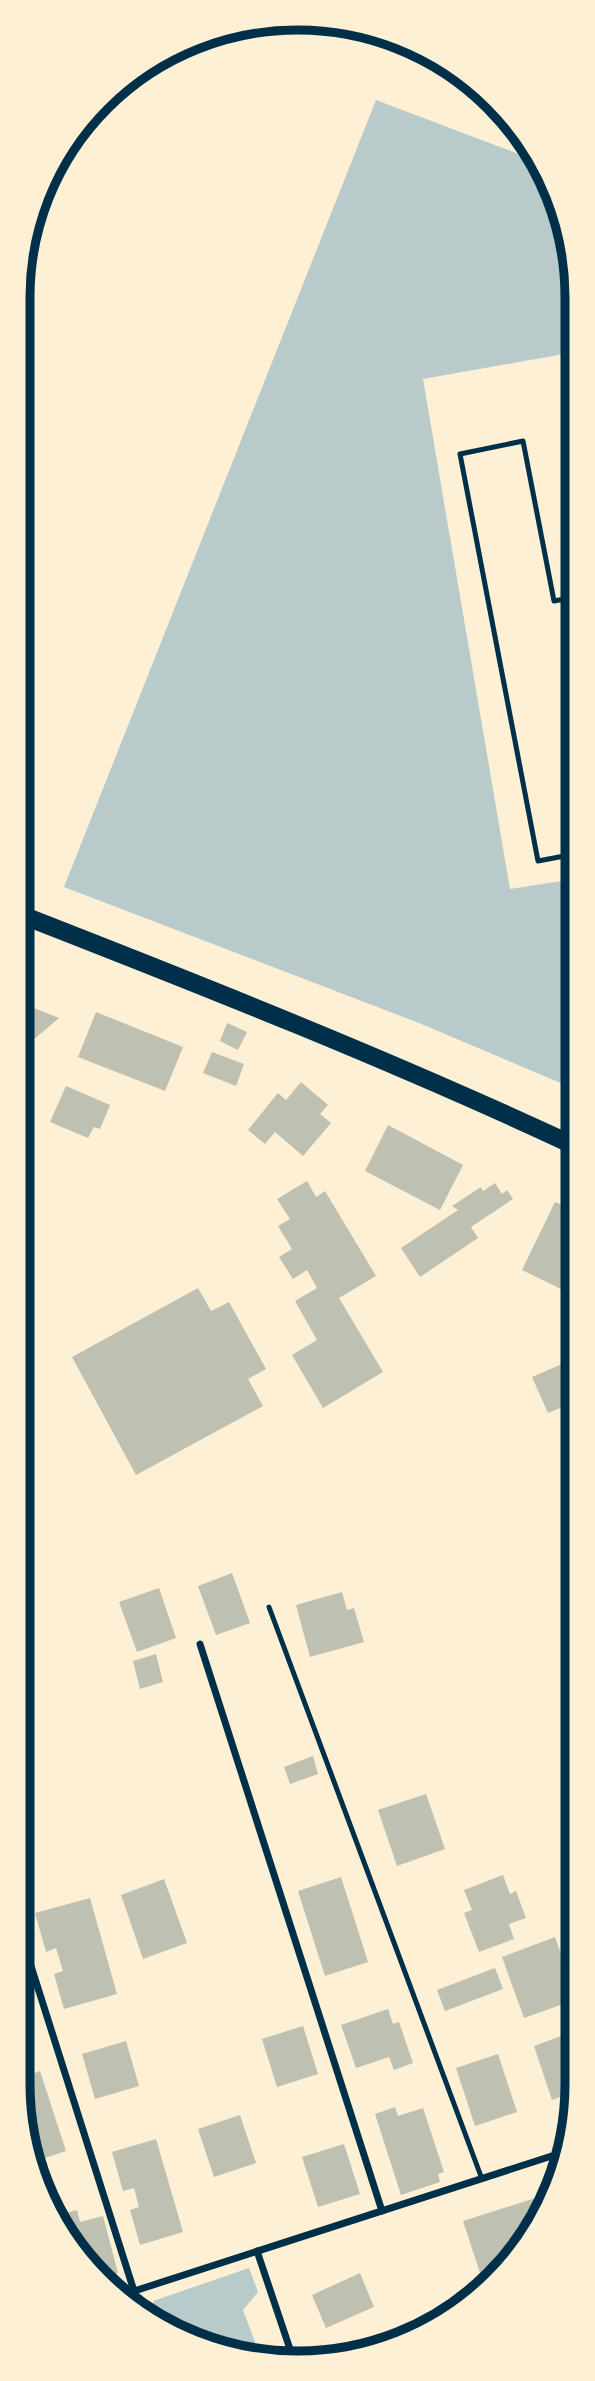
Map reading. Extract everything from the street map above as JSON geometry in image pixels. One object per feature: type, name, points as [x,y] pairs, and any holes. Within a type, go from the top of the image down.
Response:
[{"type":"main road","points":[[30,918],[276,1014],[565,1141]]},
{"type":"street","points":[[200,1644],[382,2211]]},
{"type":"street","points":[[30,1963],[134,2291]]},
{"type":"street","points":[[130,2292],[555,2155]]},
{"type":"street","points":[[257,2251],[291,2351]]},
{"type":"lane","points":[[565,599],[554,601],[523,441],[460,454],[538,861],[565,856]]},
{"type":"lane","points":[[269,1607],[482,2179]]},
{"type":"shaded area","points":[[376,100],[524,156],[545,195],[560,245],[565,280],[565,354],[423,379],[510,889],[565,881],[565,1085],[419,1023],[64,887]]},
{"type":"shaded area","points":[[249,2268],[258,2292],[243,2310],[257,2348],[211,2337],[179,2324],[156,2310],[153,2301]]},
{"type":"building","points":[[30,1006],[59,1018],[30,1043]]},
{"type":"building","points":[[96,1012],[183,1047],[165,1091],[78,1057]]},
{"type":"building","points":[[227,1023],[247,1032],[238,1050],[220,1041]]},
{"type":"building","points":[[212,1052],[244,1064],[236,1086],[203,1073]]},
{"type":"building","points":[[301,1082],[328,1105],[320,1114],[331,1123],[303,1156],[275,1132],[265,1144],[248,1130],[278,1093],[286,1100]]},
{"type":"building","points":[[66,1086],[110,1105],[100,1129],[94,1127],[88,1138],[50,1122]]},
{"type":"building","points":[[388,1125],[463,1165],[440,1210],[365,1171]]},
{"type":"building","points":[[307,1181],[316,1197],[325,1191],[376,1276],[339,1298],[383,1372],[323,1408],[292,1355],[317,1340],[295,1301],[317,1288],[307,1270],[293,1279],[279,1257],[292,1249],[278,1226],[290,1219],[277,1199]]},
{"type":"building","points":[[495,1183],[502,1194],[507,1190],[513,1199],[471,1227],[478,1238],[420,1277],[401,1248],[458,1210],[452,1206],[481,1187],[483,1191]]},
{"type":"building","points":[[555,1202],[565,1206],[563,1290],[522,1270]]},
{"type":"building","points":[[198,1288],[211,1311],[229,1302],[266,1369],[248,1379],[263,1406],[136,1475],[72,1357]]},
{"type":"building","points":[[562,1364],[565,1371],[565,1406],[548,1413],[532,1377]]},
{"type":"building","points":[[232,1573],[250,1623],[216,1635],[198,1586]]},
{"type":"building","points":[[159,1588],[176,1638],[137,1652],[119,1602]]},
{"type":"building","points":[[342,1592],[347,1610],[354,1608],[364,1642],[310,1657],[296,1605]]},
{"type":"building","points":[[156,1654],[163,1682],[140,1689],[133,1661]]},
{"type":"building","points":[[313,1756],[318,1774],[290,1784],[284,1767]]},
{"type":"building","points":[[426,1794],[445,1849],[397,1866],[378,1810]]},
{"type":"building","points":[[503,1875],[510,1894],[516,1891],[526,1918],[509,1924],[514,1939],[479,1952],[464,1913],[472,1910],[464,1890]]},
{"type":"building","points":[[341,1877],[368,1962],[325,1976],[298,1891]]},
{"type":"building","points":[[164,1879],[187,1943],[143,1959],[121,1895]]},
{"type":"building","points":[[90,1898],[117,1994],[64,2009],[54,1974],[63,1971],[56,1948],[46,1952],[35,1913]]},
{"type":"building","points":[[555,1937],[565,1965],[565,1984],[562,1985],[565,2003],[524,2018],[502,1957]]},
{"type":"building","points":[[495,1968],[503,1989],[445,2011],[437,1990]]},
{"type":"building","points":[[388,2009],[393,2024],[399,2022],[413,2063],[394,2070],[389,2057],[356,2068],[341,2025]]},
{"type":"building","points":[[303,2026],[318,2074],[277,2087],[262,2039]]},
{"type":"building","points":[[565,2035],[565,2095],[552,2100],[534,2046]]},
{"type":"building","points":[[126,2041],[139,2086],[95,2099],[82,2054]]},
{"type":"building","points":[[498,2054],[517,2112],[475,2126],[456,2068]]},
{"type":"building","points":[[40,2071],[66,2151],[41,2159],[32,2118],[30,2075]]},
{"type":"building","points":[[395,2107],[398,2116],[423,2108],[444,2172],[438,2174],[440,2182],[401,2195],[375,2114]]},
{"type":"building","points":[[240,2115],[256,2163],[214,2177],[198,2129]]},
{"type":"building","points":[[156,2139],[183,2232],[140,2245],[130,2210],[139,2207],[134,2188],[123,2191],[112,2152]]},
{"type":"building","points":[[344,2144],[360,2194],[318,2207],[302,2157]]},
{"type":"building","points":[[540,2196],[510,2246],[482,2278],[463,2221]]},
{"type":"building","points":[[77,2210],[80,2222],[103,2216],[118,2273],[110,2275],[96,2260],[64,2214]]},
{"type":"building","points":[[360,2273],[374,2307],[326,2328],[312,2295]]}]
